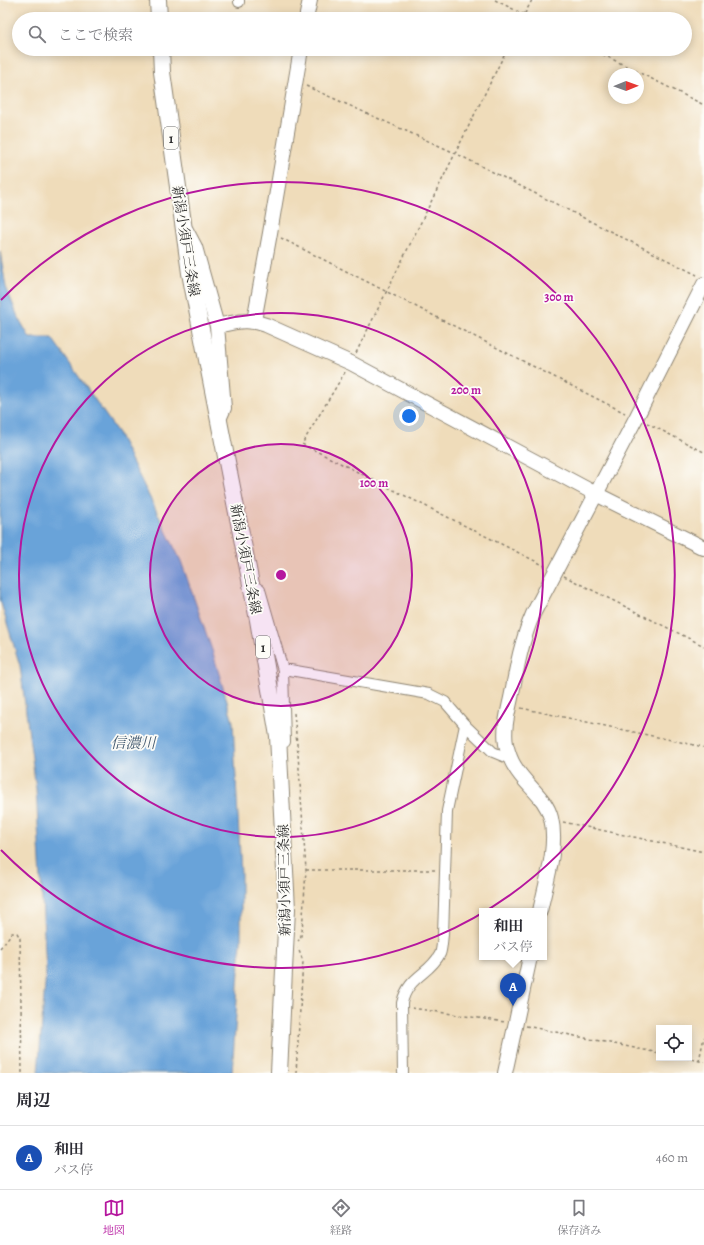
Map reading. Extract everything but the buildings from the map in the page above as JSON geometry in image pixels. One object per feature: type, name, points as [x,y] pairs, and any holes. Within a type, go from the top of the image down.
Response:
[{"type":"main road","points":[[158,0],[159,12]]},
{"type":"main road","name":"新潟小須戸三条線","points":[[161,56],[162,72],[190,273],[251,584],[278,736],[287,909],[279,1073]]},
{"type":"street","points":[[307,12],[310,0]]},
{"type":"street","points":[[254,321],[300,56]]},
{"type":"street","points":[[183,226],[195,247],[217,326],[224,408],[219,420]]},
{"type":"street","points":[[541,908],[553,846],[552,819],[544,801],[516,769],[510,758],[506,744],[509,706],[521,649],[533,614],[636,418],[700,279]]},
{"type":"street","points":[[217,326],[238,321],[254,321],[351,362],[596,494],[704,548]]},
{"type":"street","points":[[251,584],[260,590],[283,670],[286,761],[280,772]]},
{"type":"street","points":[[283,670],[429,694],[445,702],[465,725],[493,752],[510,758]]},
{"type":"street","points":[[403,1073],[402,1006],[404,996],[410,984],[432,965],[440,953],[443,935],[447,811],[465,725]]},
{"type":"street","points":[[505,1073],[529,960]]},
{"type":"path","points":[[495,0],[519,12]]},
{"type":"path","points":[[526,12],[532,0]]},
{"type":"path","points":[[504,56],[351,362],[302,444],[704,646]]},
{"type":"path","points":[[606,56],[704,105]]},
{"type":"path","points":[[296,81],[455,153],[700,279]]},
{"type":"path","points":[[270,233],[704,452]]},
{"type":"path","points":[[509,706],[704,747]]},
{"type":"path","points":[[294,708],[306,870],[302,932],[300,940],[296,942]]},
{"type":"path","points":[[552,819],[704,852]]},
{"type":"path","points":[[306,870],[446,870]]},
{"type":"path","points":[[0,948],[12,933],[17,933],[20,938],[22,1073]]},
{"type":"path","points":[[296,1073],[302,961],[298,948]]},
{"type":"path","points":[[402,1006],[515,1023],[656,1051]]},
{"type":"path","points":[[699,1061],[704,1037]]},
{"type":"path","points":[[692,1059],[704,1062]]},
{"type":"water","name":"信濃川","points":[[0,251],[6,287],[18,317],[30,338],[52,338],[118,433],[181,561],[213,653],[233,722],[241,874],[241,942],[232,1073],[38,1073],[46,971],[36,789],[20,666],[0,600]]},
{"type":"place","name":"和田","points":[[513,1006]]}]
